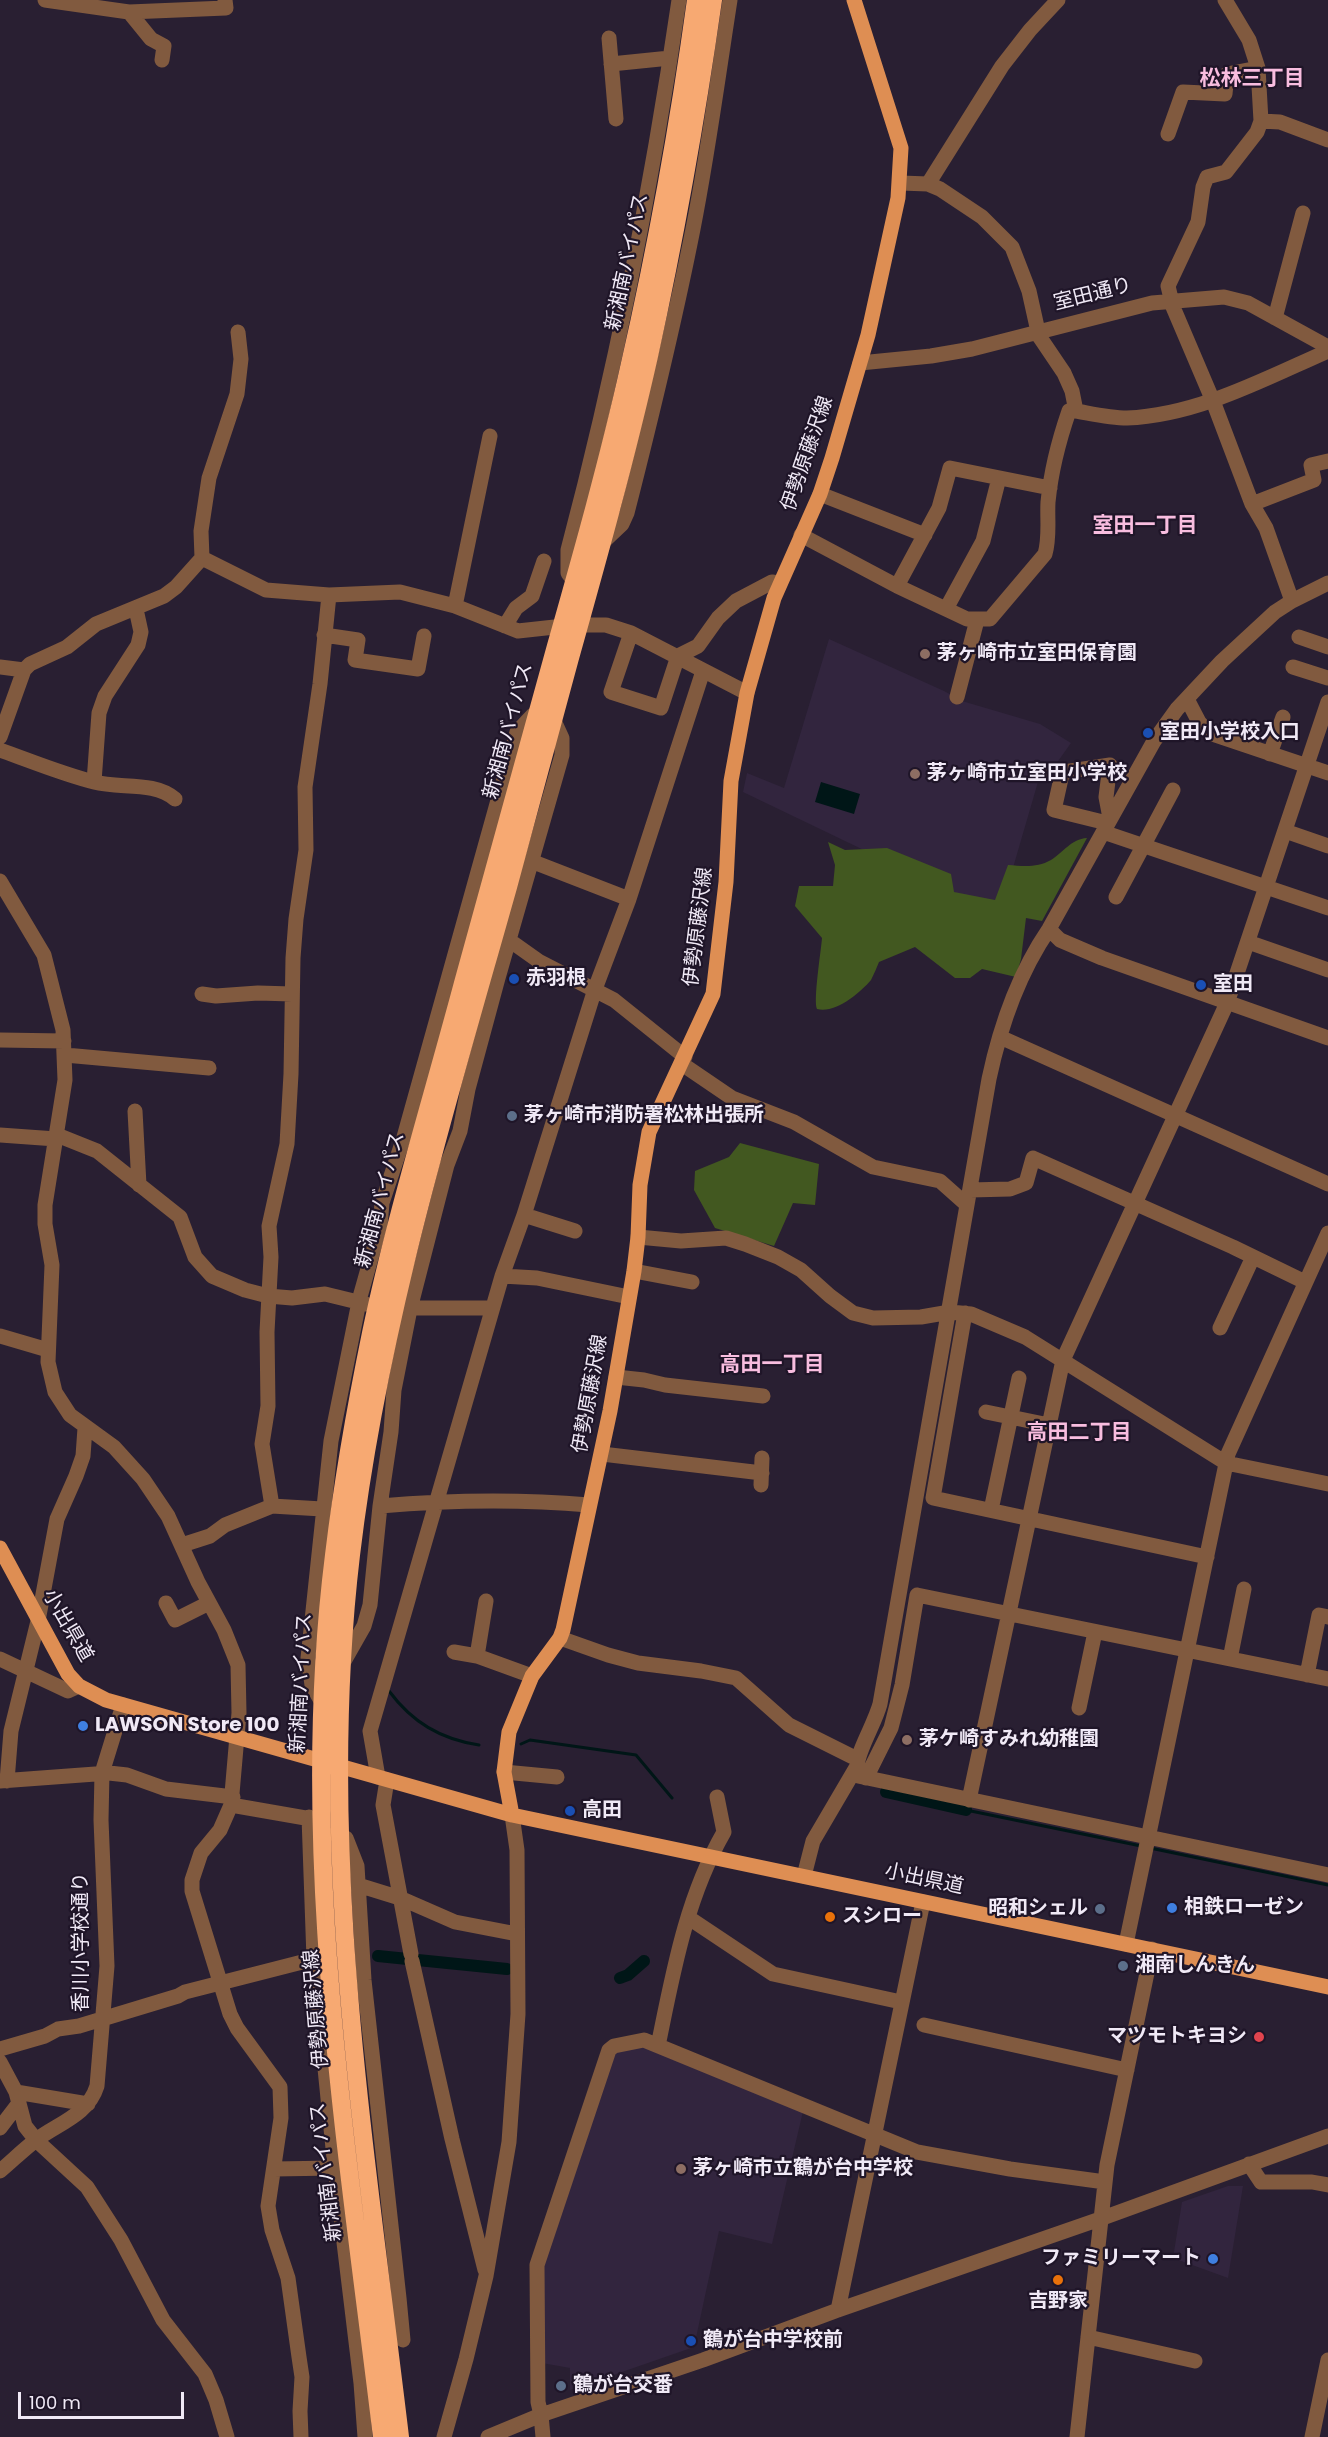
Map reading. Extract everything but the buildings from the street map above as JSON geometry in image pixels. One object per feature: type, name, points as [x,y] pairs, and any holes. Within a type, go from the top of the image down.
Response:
[{"type":"highway","name":"新湘南バイパス","points":[[384,2437],[341,2101],[329,1972],[323,1872],[321,1717],[335,1547],[347,1462],[363,1377],[395,1233],[598,497],[628,372],[668,183],[696,0]]},
{"type":"highway","name":"新湘南バイパス","points":[[398,2437],[356,2070],[340,1871],[340,1697],[344,1630],[355,1527],[382,1361],[413,1231],[596,568],[648,363],[687,169],[713,0]]},
{"type":"main road","name":"伊勢原藤沢線","points":[[512,1815],[504,1772],[509,1732],[532,1676],[560,1638],[602,1454],[616,1377],[634,1271],[645,1147],[649,1132],[713,994],[726,882],[731,781],[747,693],[779,583],[820,494],[860,363],[901,183],[901,148],[898,136],[853,1]]},
{"type":"main road","name":"小出県道","points":[[0,1548],[59,1661],[79,1686],[90,1694],[330,1764]]},
{"type":"main road","name":"伊勢原藤沢線","points":[[330,1764],[330,1828],[337,2007],[384,2437]]},
{"type":"main road","points":[[330,1764],[512,1815]]},
{"type":"main road","name":"小出県道","points":[[512,1815],[1328,1987]]},
{"type":"main road","name":"伊勢原藤沢線","points":[[330,1828],[352,2070],[398,2437]]},
{"type":"main road","points":[[320,2011],[337,2007]]},
{"type":"street","points":[[45,0],[129,12],[226,8],[225,0]]},
{"type":"street","points":[[330,1764],[337,1686],[341,1668],[364,1626],[370,1605],[394,1390],[410,1309],[445,1174],[460,1131],[468,1089],[562,755],[562,738],[548,707],[581,596],[579,587],[568,573],[568,550],[621,332],[679,0]]},
{"type":"street","points":[[578,607],[597,549],[622,524],[627,513],[658,390],[693,229],[713,119],[730,0]]},
{"type":"street","points":[[928,184],[1002,66],[1030,30],[1058,0]]},
{"type":"street","points":[[1225,0],[1249,40],[1258,68],[1261,121],[1257,132],[1226,172],[1207,177],[1203,187],[1198,222],[1192,239],[1168,281],[1171,300],[1252,504],[1266,528],[1292,601]]},
{"type":"street","points":[[129,12],[151,39],[164,46],[162,60]]},
{"type":"street","points":[[609,38],[616,119]]},
{"type":"street","points":[[611,64],[670,58]]},
{"type":"street","points":[[1168,134],[1183,92],[1225,94],[1227,74],[1258,68]]},
{"type":"street","points":[[1261,121],[1280,122],[1328,140]]},
{"type":"street","points":[[901,183],[928,184],[957,199],[982,218],[1012,247],[1029,291],[1040,330],[1039,336],[1064,373],[1072,391],[1076,411]]},
{"type":"street","points":[[1275,318],[1285,264],[1303,213]]},
{"type":"street","name":"室田通り","points":[[860,363],[931,356],[972,349],[1152,303],[1224,297],[1237,299],[1328,349]]},
{"type":"street","points":[[0,737],[24,670],[30,664],[67,647],[96,624],[164,596],[176,587],[202,558],[201,531],[208,478],[237,394],[241,359],[238,332]]},
{"type":"street","points":[[801,535],[897,586],[967,619],[990,619],[1045,554],[1048,543],[1050,488],[1069,411],[1117,417],[1149,416],[1213,401],[1328,349]]},
{"type":"street","points":[[455,606],[490,436]]},
{"type":"street","points":[[1252,504],[1314,480],[1311,465],[1328,461]]},
{"type":"street","points":[[897,586],[939,508],[950,468],[1050,488]]},
{"type":"street","points":[[946,609],[983,541],[999,478]]},
{"type":"street","points":[[820,494],[925,536]]},
{"type":"street","points":[[202,558],[266,590],[329,595],[400,592],[455,606],[518,631],[573,625],[606,625],[631,633],[747,693]]},
{"type":"street","points":[[505,626],[516,608],[532,597],[544,561]]},
{"type":"street","points":[[631,633],[611,692],[661,708],[678,656],[698,646],[718,618],[736,601],[772,582],[779,583]]},
{"type":"street","points":[[1207,1557],[933,1498],[957,1313],[969,1197],[990,1079],[1000,1037],[1033,956],[1154,741],[1187,699],[1257,627],[1292,601],[1328,583]]},
{"type":"street","points":[[272,1506],[262,1444],[268,1406],[268,1296],[272,1257],[270,1214],[287,1144],[296,919],[306,850],[304,787],[320,684],[329,595]]},
{"type":"street","points":[[94,782],[99,713],[105,696],[138,645],[141,632],[136,609]]},
{"type":"street","points":[[957,697],[977,620]]},
{"type":"street","points":[[324,635],[358,640],[355,660],[418,669],[424,636]]},
{"type":"street","points":[[1299,637],[1328,647]]},
{"type":"street","points":[[1293,667],[1328,678]]},
{"type":"street","points":[[0,668],[24,670]]},
{"type":"street","points":[[486,2276],[452,2139],[412,1958],[383,1805],[382,1779],[370,1731],[502,1276],[524,1215],[596,989],[629,899],[703,670]]},
{"type":"street","points":[[1187,699],[1199,722],[1209,733],[1328,773]]},
{"type":"street","points":[[330,1764],[325,1708],[312,1685],[308,1658],[322,1509],[340,1388],[359,1303],[380,1226],[385,1190],[404,1137],[518,732],[533,715],[548,707]]},
{"type":"street","points":[[969,1800],[1063,1360],[1227,1003],[1327,707]]},
{"type":"street","points":[[1270,754],[1283,717]]},
{"type":"street","points":[[0,750],[94,782],[157,789],[168,793],[175,799]]},
{"type":"street","points":[[1044,775],[1110,765],[1106,797],[1107,824]]},
{"type":"street","points":[[1062,774],[1054,810],[1107,824],[1143,845],[1328,908]]},
{"type":"street","points":[[1116,897],[1173,790]]},
{"type":"street","points":[[1285,831],[1328,846]]},
{"type":"street","points":[[531,861],[629,899]]},
{"type":"street","points":[[0,883],[44,955],[63,1030],[65,1048],[65,1080],[45,1205],[45,1224],[52,1265],[48,1350],[55,1392],[70,1415],[114,1447],[143,1479],[168,1516],[224,1630],[238,1665],[239,1713],[232,1801],[220,1830],[201,1853],[192,1880],[192,1891],[230,2014],[237,2028],[280,2087],[281,2118],[268,2206],[272,2230],[288,2278],[302,2377],[301,2437]]},
{"type":"street","points":[[465,918],[510,936],[540,962],[614,1000],[683,1061],[732,1098],[794,1122],[873,1167],[940,1181],[969,1197],[1026,1183],[1033,1158],[1305,1282]]},
{"type":"street","points":[[1049,929],[1060,940],[1102,958],[1328,1038]]},
{"type":"street","points":[[1248,942],[1328,970]]},
{"type":"street","points":[[202,994],[216,996],[258,993],[292,994]]},
{"type":"street","points":[[1000,1037],[1328,1184]]},
{"type":"street","points":[[0,1040],[209,1068]]},
{"type":"street","points":[[135,1111],[140,1185]]},
{"type":"street","points":[[0,1135],[56,1137],[97,1151],[180,1217],[201,1267],[212,1276],[245,1290],[268,1296],[292,1298],[325,1294],[359,1303],[410,1309],[492,1308]]},
{"type":"street","points":[[524,1215],[575,1231]]},
{"type":"street","points":[[1126,1944],[1228,1454],[1328,1233]]},
{"type":"street","points":[[638,1237],[681,1241],[726,1238],[777,1257],[801,1270],[830,1296],[854,1313],[863,1316],[887,1319],[957,1313],[1006,1327],[1063,1360],[1226,1464],[1328,1484]]},
{"type":"street","points":[[1220,1328],[1253,1257]]},
{"type":"street","points":[[634,1271],[692,1282]]},
{"type":"street","points":[[502,1276],[537,1278],[629,1297]]},
{"type":"street","points":[[859,1776],[857,1759],[874,1725],[880,1704],[957,1313]]},
{"type":"street","points":[[0,1336],[48,1350]]},
{"type":"street","points":[[616,1377],[763,1396]]},
{"type":"street","points":[[991,1510],[1019,1378]]},
{"type":"street","points":[[986,1412],[1049,1425]]},
{"type":"street","points":[[86,1428],[76,1476],[57,1519],[38,1621],[11,1731],[3,1781],[102,1773],[127,1775],[166,1789],[309,1817],[346,1838],[354,1853],[357,1866],[364,1980],[404,2340]]},
{"type":"street","points":[[602,1454],[761,1479],[762,1458]]},
{"type":"street","points":[[380,1506],[435,1502],[557,1502],[589,1505]]},
{"type":"street","points":[[183,1545],[210,1536],[225,1525],[272,1506],[322,1509]]},
{"type":"street","points":[[1230,1659],[1244,1589]]},
{"type":"street","points":[[804,1876],[813,1841],[891,1728],[902,1685],[917,1595],[1328,1679]]},
{"type":"street","points":[[477,1656],[486,1602]]},
{"type":"street","points":[[166,1603],[175,1620],[209,1603]]},
{"type":"street","points":[[1307,1675],[1319,1615],[1328,1617]]},
{"type":"street","points":[[1079,1708],[1095,1632]]},
{"type":"street","points":[[560,1638],[638,1663],[736,1678],[789,1725],[857,1759]]},
{"type":"street","points":[[454,1652],[477,1656],[532,1676]]},
{"type":"street","points":[[0,1659],[68,1691],[79,1686]]},
{"type":"street","name":"香川小学校通り","points":[[88,2104],[97,2085],[107,1966],[102,1849],[102,1773],[123,1705]]},
{"type":"street","points":[[504,1772],[557,1777]]},
{"type":"street","points":[[859,1776],[1147,1842],[1328,1875]]},
{"type":"street","points":[[658,2046],[682,1931],[710,1856],[724,1832],[717,1797]]},
{"type":"street","points":[[444,2437],[486,2276],[509,2142],[518,2014],[517,1850],[512,1815]]},
{"type":"street","points":[[309,1817],[314,1959],[335,2168],[362,2383],[364,2437]]},
{"type":"street","points":[[358,1885],[400,1898],[455,1922],[517,1934]]},
{"type":"street","points":[[838,2310],[923,1902]]},
{"type":"street","points":[[688,1918],[773,1974],[901,2002]]},
{"type":"street","points":[[1077,2437],[1105,2182],[1152,1949]]},
{"type":"street","points":[[0,2049],[45,2036],[58,2029],[79,2026],[185,1992],[314,1959]]},
{"type":"street","points":[[924,2025],[1127,2070]]},
{"type":"street","points":[[543,2437],[542,2415],[537,2402],[537,2265],[609,2050],[614,2046],[644,2040],[917,2152],[1010,2169],[1105,2182]]},
{"type":"street","points":[[0,2062],[17,2097],[25,2126],[36,2140],[87,2187],[121,2240],[163,2320],[205,2374],[216,2400],[227,2437]]},
{"type":"street","points":[[17,2097],[88,2104]]},
{"type":"street","points":[[0,2128],[17,2097]]},
{"type":"street","points":[[0,2171],[36,2140],[80,2112],[88,2104]]},
{"type":"street","points":[[488,2437],[542,2415],[703,2360],[1328,2136]]},
{"type":"street","points":[[1249,2164],[1257,2180],[1261,2182],[1312,2182],[1328,2185]]},
{"type":"street","points":[[274,2169],[335,2168]]},
{"type":"street","points":[[380,2307],[399,2298]]},
{"type":"street","points":[[1088,2337],[1195,2361]]},
{"type":"street","points":[[1312,2437],[1328,2360]]},
{"type":"street","points":[[362,2383],[383,2412]]},
{"type":"shaded area","name":"茅ヶ崎市立室田小学校","points":[[829,639],[962,701],[1040,724],[1071,743],[1051,771],[1040,775],[1001,909],[947,890],[743,792],[747,773],[784,788]]},
{"type":"shaded area","points":[[821,782],[860,794],[854,814],[815,802]]},
{"type":"shaded area","name":"茅ヶ崎市立鶴が台中学校","points":[[645,2044],[804,2107],[772,2244],[719,2231],[694,2347],[570,2390],[570,2368],[542,2363],[541,2265],[611,2052]]},
{"type":"shaded area","points":[[1228,2186],[1243,2186],[1228,2278],[1173,2258],[1182,2202]]},
{"type":"green space","points":[[1087,838],[1042,921],[1026,918],[1021,959],[1016,977],[982,969],[970,978],[955,978],[915,947],[879,962],[871,980],[847,1001],[824,1010],[817,1009],[822,938],[795,906],[799,886],[833,886],[835,865],[828,842],[845,850],[887,848],[951,874],[954,892],[995,900],[1008,865],[1030,866],[1046,863],[1072,843]]},
{"type":"green space","points":[[740,1143],[819,1164],[815,1205],[793,1203],[774,1246],[715,1228],[694,1190],[695,1171],[729,1157]]},
{"type":"waterway","points":[[389,1691],[407,1712],[428,1727],[452,1738],[479,1745]]},
{"type":"waterway","points":[[521,1744],[530,1740],[636,1755],[672,1798]]},
{"type":"waterway","points":[[886,1792],[966,1810]]},
{"type":"waterway","points":[[966,1810],[1141,1846]]},
{"type":"waterway","points":[[1150,1848],[1328,1885]]},
{"type":"waterway","points":[[378,1956],[507,1969]]},
{"type":"waterway","points":[[620,1978],[628,1975],[644,1961]]},
{"type":"place","name":"茅ヶ崎市立室田保育園","points":[[925,654]]},
{"type":"place","name":"室田小学校入口","points":[[1148,733]]},
{"type":"place","name":"茅ヶ崎市立室田小学校","points":[[915,774]]},
{"type":"place","name":"赤羽根","points":[[514,979]]},
{"type":"place","name":"室田","points":[[1201,985]]},
{"type":"place","name":"茅ヶ崎市消防署松林出張所","points":[[512,1116]]},
{"type":"place","name":"LAWSON Store 100","points":[[83,1726]]},
{"type":"place","name":"茅ケ崎すみれ幼稚園","points":[[907,1740]]},
{"type":"place","name":"高田","points":[[570,1811]]},
{"type":"place","name":"相鉄ローゼン","points":[[1172,1908]]},
{"type":"place","name":"昭和シェル","points":[[1100,1909]]},
{"type":"place","name":"スシロー","points":[[830,1917]]},
{"type":"place","name":"湘南しんきん","points":[[1123,1966]]},
{"type":"place","name":"マツモトキヨシ","points":[[1259,2037]]},
{"type":"place","name":"茅ヶ崎市立鶴が台中学校","points":[[681,2169]]},
{"type":"place","name":"ファミリーマート","points":[[1213,2259]]},
{"type":"place","name":"吉野家","points":[[1058,2280]]},
{"type":"place","name":"鶴が台中学校前","points":[[691,2341]]},
{"type":"place","name":"鶴が台交番","points":[[561,2386]]},
{"type":"district","name":"松林三丁目","points":[[1252,80]]},
{"type":"district","name":"室田一丁目","points":[[1145,527]]},
{"type":"district","name":"高田一丁目","points":[[772,1366]]},
{"type":"district","name":"高田二丁目","points":[[1079,1434]]}]
